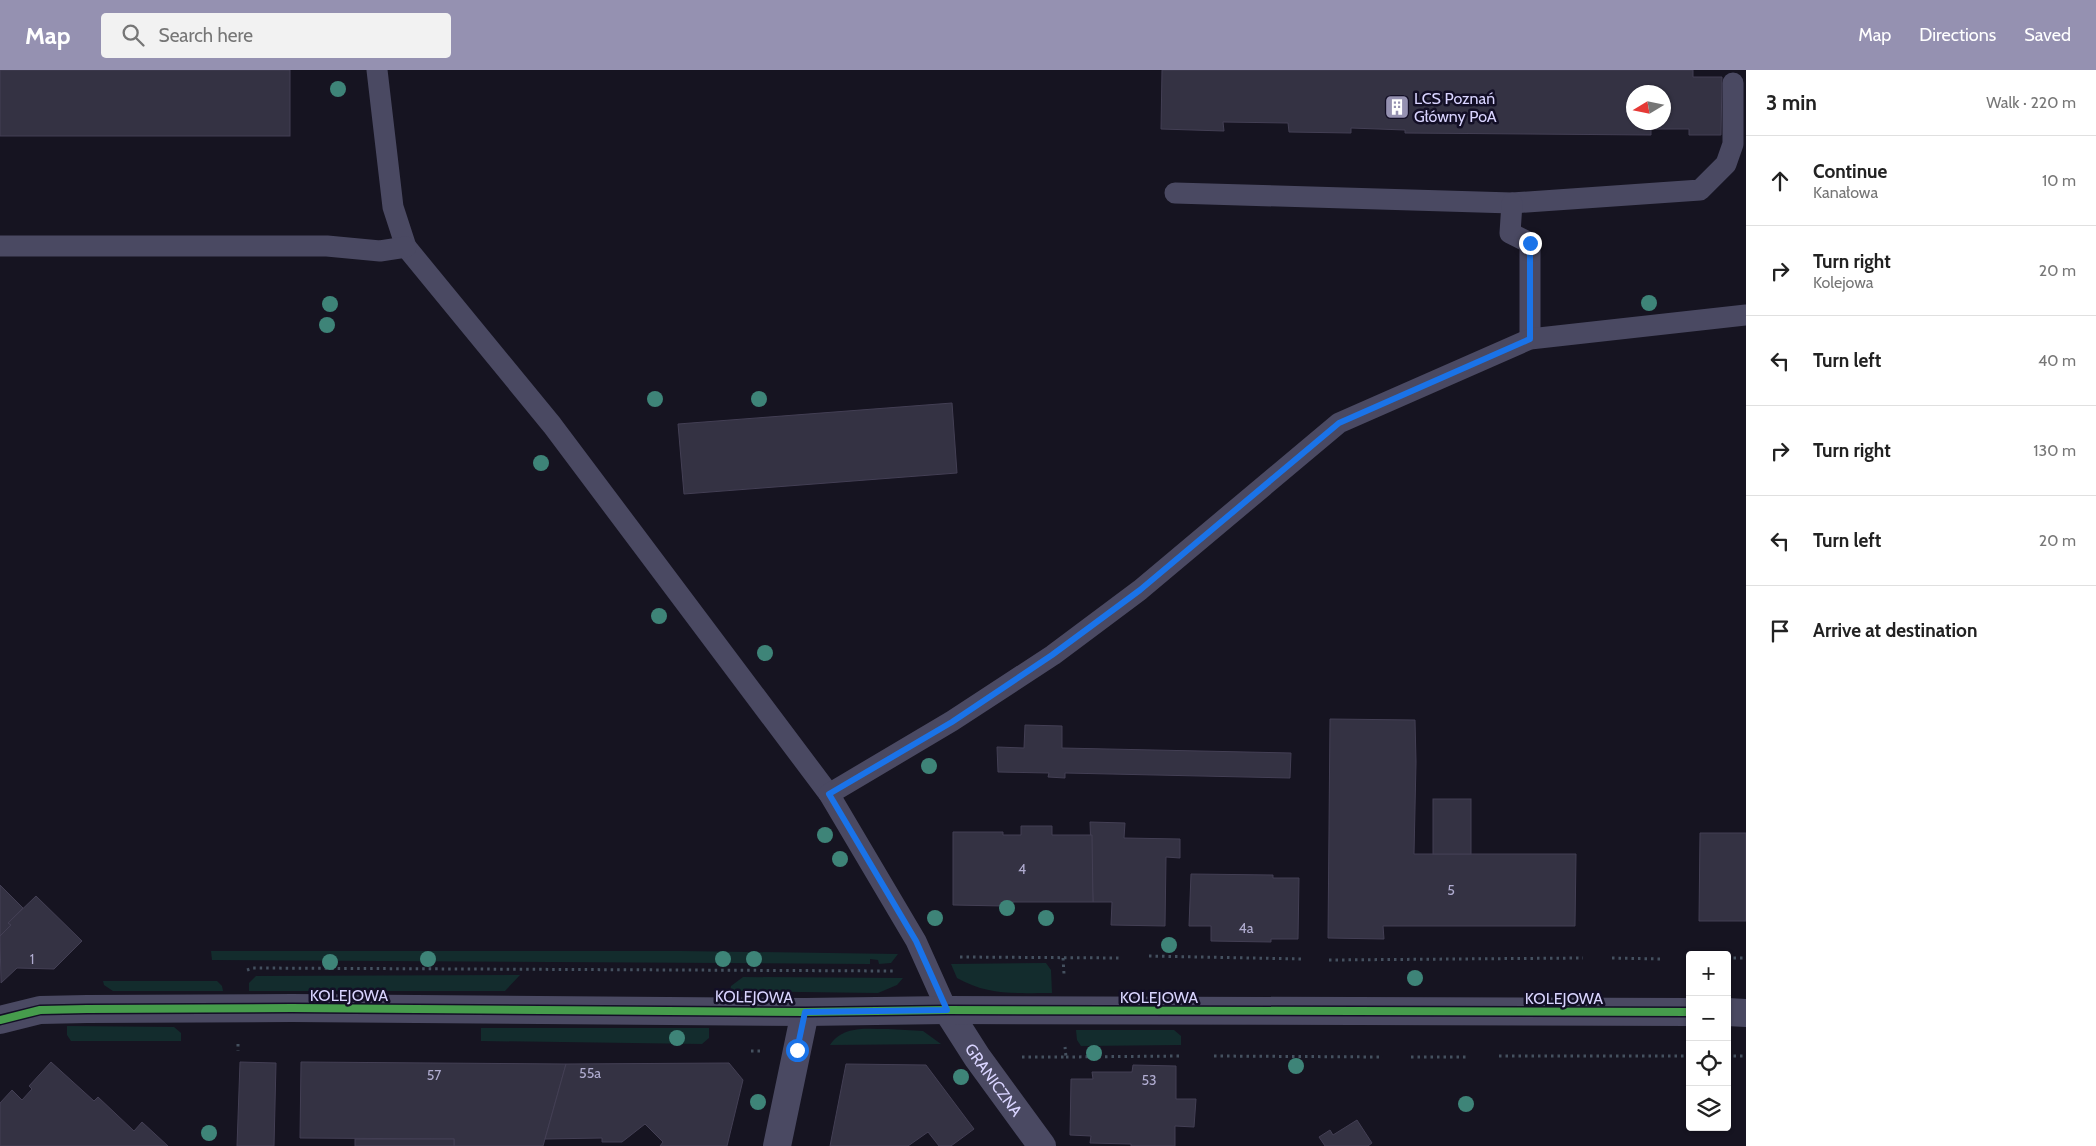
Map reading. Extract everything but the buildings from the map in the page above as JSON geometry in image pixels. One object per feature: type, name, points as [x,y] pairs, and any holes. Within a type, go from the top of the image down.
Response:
[{"type":"street","name":"KOLEJOWA","points":[[0,1020],[40,1010],[292,1008],[805,1012],[947,1010],[1686,1012]]},
{"type":"street","name":"GRANICZNA","points":[[947,1010],[977,1057],[1042,1146]]},
{"type":"street","points":[[777,1146],[805,1012]]},
{"type":"street","points":[[1731,1012],[1746,1013]]},
{"type":"lane","points":[[377,70],[393,207],[406,247],[541,412],[829,794],[916,941],[947,1010]]},
{"type":"lane","points":[[1175,193],[1512,203],[1700,190],[1726,164],[1733,144],[1733,83]]},
{"type":"lane","points":[[1512,203],[1510,233],[1530,243],[1530,339]]},
{"type":"lane","points":[[0,246],[326,246],[380,251],[406,247]]},
{"type":"lane","points":[[829,794],[952,722],[1052,655],[1140,590],[1339,423],[1530,339],[1746,314]]},
{"type":"path","points":[[1149,956],[1301,959]]},
{"type":"path","points":[[958,957],[1119,958]]},
{"type":"path","points":[[1329,960],[1583,958]]},
{"type":"path","points":[[1612,958],[1663,958]]},
{"type":"path","points":[[1731,958],[1746,958]]},
{"type":"path","points":[[244,971],[252,968],[272,968],[897,971]]},
{"type":"path","points":[[1065,1038],[1066,1057]]},
{"type":"path","points":[[1020,1057],[1182,1056]]},
{"type":"path","points":[[1214,1056],[1383,1057]]},
{"type":"path","points":[[1499,1056],[1686,1056]]},
{"type":"path","points":[[1731,1056],[1746,1056]]},
{"type":"path","points":[[1411,1057],[1466,1057]]},
{"type":"green space","points":[[211,951],[682,951],[898,954],[891,963],[879,964],[878,960],[870,959],[870,964],[212,960]]},
{"type":"green space","points":[[1046,963],[1051,970],[1052,993],[1003,992],[980,988],[957,978],[951,964]]},
{"type":"green space","points":[[520,975],[505,991],[249,991],[249,983],[256,976]]},
{"type":"green space","points":[[743,977],[903,978],[897,985],[878,993],[730,991],[731,986]]},
{"type":"green space","points":[[103,981],[217,981],[222,986],[223,991],[113,991],[104,985]]},
{"type":"green space","points":[[67,1026],[174,1027],[181,1033],[181,1041],[71,1041],[67,1035]]},
{"type":"green space","points":[[481,1028],[709,1028],[709,1038],[702,1044],[481,1041]]},
{"type":"green space","points":[[888,1029],[923,1031],[941,1044],[830,1045],[835,1039],[849,1031]]},
{"type":"green space","points":[[1076,1030],[1174,1030],[1181,1036],[1181,1045],[1081,1046],[1077,1040]]},
{"type":"cycle path","points":[[0,1020],[40,1010],[292,1008],[805,1012],[947,1010],[1686,1012]]},
{"type":"place","name":"LCS Poznań Główny PoA","points":[[1397,107]]},
{"type":"route","points":[[797,1050],[805,1012],[947,1010],[916,941],[829,794],[952,722],[1052,655],[1140,590],[1339,423],[1530,339],[1530,243]]}]
